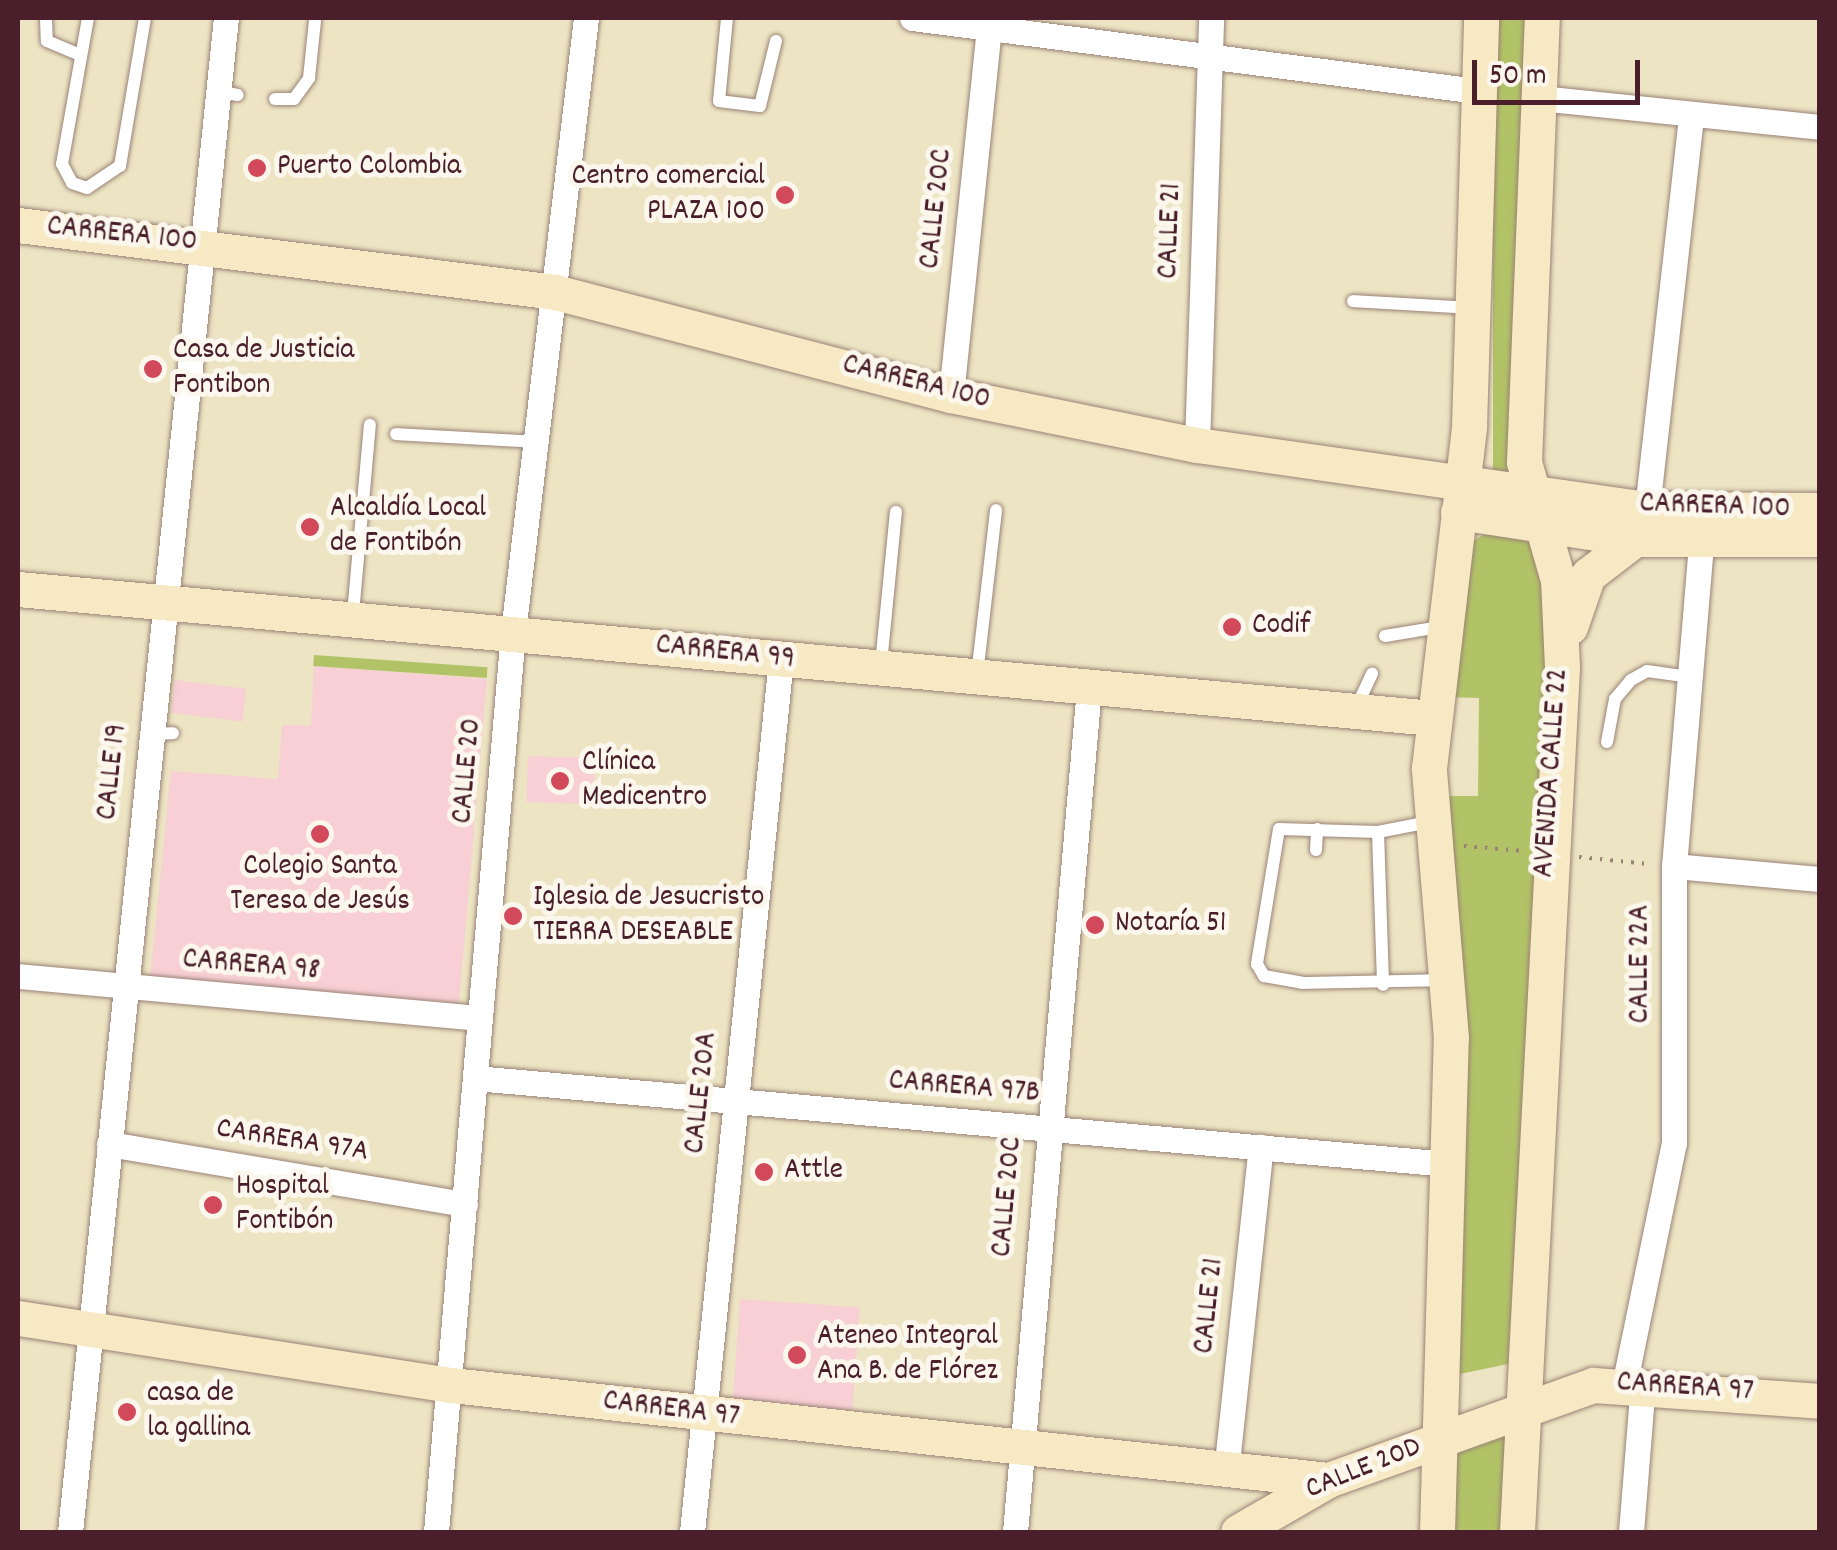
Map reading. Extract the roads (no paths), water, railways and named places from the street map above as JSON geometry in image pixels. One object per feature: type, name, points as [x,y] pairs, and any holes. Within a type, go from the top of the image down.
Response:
[{"type":"main road","points":[[1437,1532],[1448,1164],[1446,980],[1428,822],[1432,718],[1460,497],[1472,308],[1480,18]]},
{"type":"main road","name":"AVENIDA CALLE 22","points":[[1517,1532],[1526,1404],[1535,1039],[1562,668],[1560,594],[1524,462],[1542,18]]},
{"type":"main road","name":"CARRERA 100","points":[[18,225],[199,244],[555,292],[951,395],[1197,446],[1460,497],[1640,524],[1700,544],[1820,539]]},
{"type":"main road","name":"CARRERA 100","points":[[1640,524],[1820,510]]},
{"type":"main road","points":[[1562,668],[1580,587],[1602,558],[1640,524]]},
{"type":"main road","name":"CARRERA 99","points":[[18,589],[353,614],[780,660],[1432,718]]},
{"type":"main road","name":"CARRERA 97","points":[[18,1318],[91,1326],[451,1385],[1021,1452],[1328,1480]]},
{"type":"main road","name":"CARRERA 97","points":[[1439,1440],[1526,1404],[1634,1381],[1820,1401]]},
{"type":"main road","name":"CALLE 20D","points":[[1238,1532],[1328,1480],[1439,1440]]},
{"type":"street","name":"CALLE 19","points":[[70,1532],[124,989],[162,733],[163,601],[199,244],[228,92],[226,18]]},
{"type":"street","name":"CALLE 20","points":[[436,1532],[513,632],[586,18]]},
{"type":"street","points":[[912,18],[959,21],[988,29],[1209,61],[1478,91]]},
{"type":"street","name":"CALLE 21","points":[[1197,446],[1211,18]]},
{"type":"street","name":"CALLE 20C","points":[[951,395],[988,29]]},
{"type":"street","points":[[1540,98],[1820,127]]},
{"type":"street","points":[[1640,524],[1691,114]]},
{"type":"street","name":"CALLE 22A","points":[[1632,1532],[1634,1381],[1674,1144],[1674,866],[1684,676],[1700,544]]},
{"type":"street","name":"CALLE 20A","points":[[692,1532],[780,660]]},
{"type":"street","name":"CALLE 20C","points":[[1015,1532],[1090,688]]},
{"type":"street","points":[[1674,866],[1820,879]]},
{"type":"street","name":"CARRERA 98","points":[[18,976],[124,989],[480,1018]]},
{"type":"street","name":"CARRERA 97B","points":[[474,1078],[1448,1164]]},
{"type":"street","name":"CARRERA 97A","points":[[109,1144],[465,1204]]},
{"type":"street","name":"CALLE 21","points":[[1226,1472],[1260,1148]]},
{"type":"lane","points":[[46,18],[47,42],[80,55]]},
{"type":"lane","points":[[88,18],[62,164],[72,183],[96,188],[120,166],[146,18]]},
{"type":"lane","points":[[727,18],[719,101],[760,106],[776,41]]},
{"type":"lane","points":[[275,99],[302,92],[316,21]]},
{"type":"lane","points":[[1354,301],[1472,308]]},
{"type":"lane","points":[[353,614],[370,425]]},
{"type":"lane","points":[[396,434],[537,442]]},
{"type":"lane","points":[[977,678],[996,510]]},
{"type":"lane","points":[[880,669],[896,512]]},
{"type":"lane","points":[[1385,636],[1442,627]]},
{"type":"lane","points":[[1607,742],[1615,700],[1631,680],[1647,672],[1684,676]]},
{"type":"lane","points":[[1354,712],[1372,674]]},
{"type":"lane","points":[[1428,822],[1378,832],[1276,832],[1257,964],[1264,976],[1383,985],[1446,980]]},
{"type":"lane","points":[[1316,850],[1317,829]]},
{"type":"lane","points":[[1378,832],[1383,985]]},
{"type":"place","name":"Puerto Colombia","points":[[257,168]]},
{"type":"place","name":"Centro comercial PLAZA 100","points":[[785,195]]},
{"type":"place","name":"Casa de Justicia Fontibon","points":[[153,369]]},
{"type":"place","name":"Alcaldía Local de Fontibón","points":[[310,527]]},
{"type":"place","name":"Codif","points":[[1232,627]]},
{"type":"place","name":"Clínica Medicentro","points":[[560,781]]},
{"type":"place","name":"Colegio Santa Teresa de Jesús","points":[[320,834]]},
{"type":"place","name":"Iglesia de Jesucristo TIERRA DESEABLE","points":[[513,916]]},
{"type":"place","name":"Notaría 51","points":[[1095,925]]},
{"type":"place","name":"Attle","points":[[764,1172]]},
{"type":"place","name":"Hospital Fontibón","points":[[213,1205]]},
{"type":"place","name":"Ateneo Integral Ana B. de Flórez","points":[[797,1355]]},
{"type":"place","name":"casa de la gallina","points":[[127,1412]]}]
